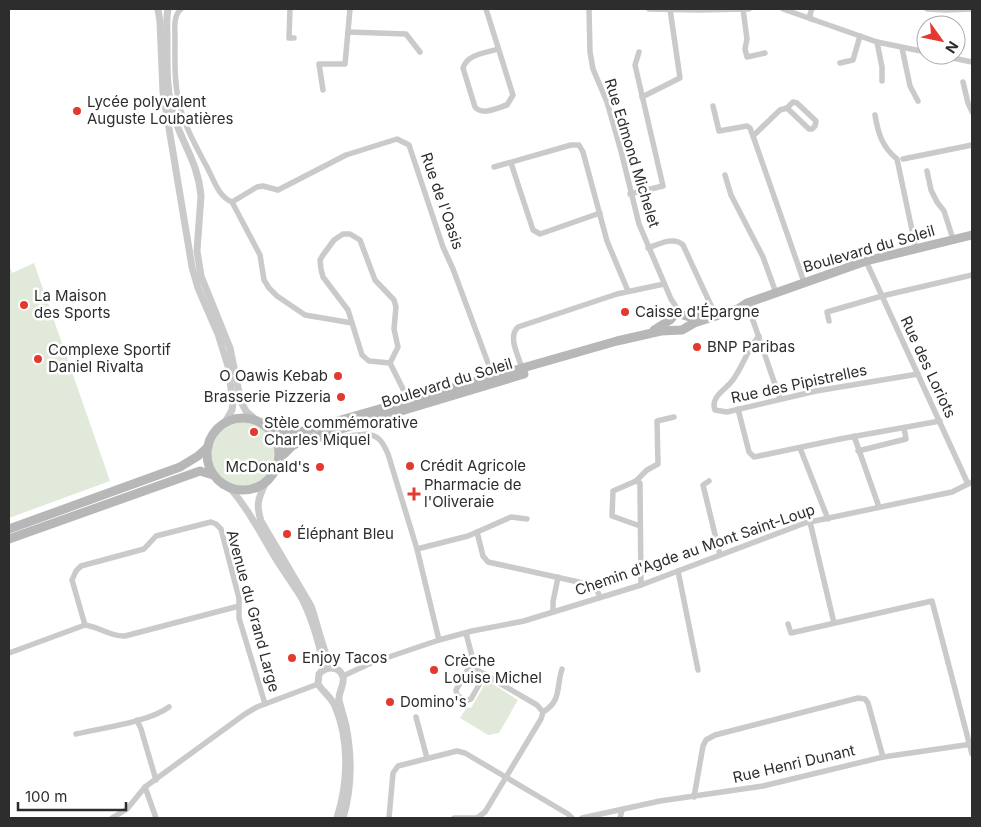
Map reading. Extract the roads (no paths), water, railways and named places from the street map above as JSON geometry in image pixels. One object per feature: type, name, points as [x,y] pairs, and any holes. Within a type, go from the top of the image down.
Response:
[{"type":"main road","name":"Boulevard du Soleil","points":[[683,315],[697,317],[747,303],[866,261],[972,235]]},
{"type":"main road","name":"Boulevard du Soleil","points":[[685,327],[738,309],[747,303]]},
{"type":"main road","points":[[676,313],[683,315],[687,322],[685,327],[680,330],[674,329],[670,325],[670,318],[676,313]]},
{"type":"main road","name":"Boulevard du Soleil","points":[[650,333],[670,318]]},
{"type":"main road","name":"Boulevard du Soleil","points":[[494,380],[522,369],[617,341],[674,329]]},
{"type":"main road","name":"Boulevard du Soleil","points":[[280,458],[292,446],[301,441],[412,404],[618,345],[626,340]]},
{"type":"main road","name":"Boulevard du Soleil","points":[[272,432],[288,434],[298,432],[412,404]]},
{"type":"main road","points":[[9,529],[180,467],[198,456],[224,424],[239,418],[255,419],[267,426],[280,448],[280,458],[272,477],[265,484],[248,490],[230,488],[213,475],[207,456],[208,446]]},
{"type":"main road","points":[[9,539],[200,471],[213,475]]},
{"type":"street","points":[[158,9],[163,92],[192,267],[198,288],[224,350],[234,402],[224,424]]},
{"type":"street","points":[[168,9],[167,73],[171,106],[180,133],[192,156],[201,196],[197,251],[200,271],[204,286],[230,348],[241,402],[246,411],[255,419]]},
{"type":"street","points":[[181,9],[175,20],[174,70],[179,104],[186,126],[218,190],[226,200],[232,202],[260,255],[264,280],[277,296],[305,315],[352,323]]},
{"type":"street","points":[[290,9],[289,38],[294,38]]},
{"type":"street","points":[[323,90],[319,64],[345,64],[350,9]]},
{"type":"street","points":[[486,9],[513,95],[507,105],[484,112],[477,110],[475,107],[463,68],[464,62],[469,58],[498,49]]},
{"type":"street","name":"Rue Edmond Michelet","points":[[589,9],[590,52],[593,69],[607,102],[619,142],[630,194],[639,224],[670,299],[683,315]]},
{"type":"street","points":[[649,9],[749,9]]},
{"type":"street","points":[[642,97],[680,78],[670,9]]},
{"type":"street","points":[[743,9],[748,39],[745,49],[747,56],[764,53]]},
{"type":"street","points":[[783,9],[877,42],[916,50]]},
{"type":"street","points":[[811,20],[810,14],[812,9]]},
{"type":"street","points":[[927,9],[972,9]]},
{"type":"street","points":[[348,32],[406,34],[420,52]]},
{"type":"street","points":[[840,64],[853,60],[860,36]]},
{"type":"street","points":[[877,42],[882,68],[882,81]]},
{"type":"street","points":[[902,48],[910,86],[918,100]]},
{"type":"street","points":[[630,194],[663,186],[635,65],[639,52]]},
{"type":"street","points":[[964,82],[968,103],[972,112]]},
{"type":"street","points":[[753,136],[780,110],[787,108],[793,102],[798,103],[816,122],[812,130],[787,108]]},
{"type":"street","points":[[713,106],[719,131],[747,126],[750,128],[804,282]]},
{"type":"street","points":[[875,115],[879,135],[888,151],[897,158],[916,249]]},
{"type":"street","name":"Rue de l'Oasis","points":[[232,202],[257,187],[263,186],[278,190],[346,156],[397,139],[409,145],[443,247],[454,268],[494,380]]},
{"type":"street","points":[[494,167],[571,145],[579,145],[583,152],[607,241],[628,291]]},
{"type":"street","points":[[903,159],[972,145]]},
{"type":"street","points":[[511,163],[533,230],[540,234],[600,213]]},
{"type":"street","points":[[927,171],[931,190],[937,202],[946,213],[953,239]]},
{"type":"street","points":[[725,175],[731,195],[763,257],[776,293]]},
{"type":"street","points":[[354,235],[360,240],[375,280],[394,300],[396,307],[394,329],[398,346],[390,363],[370,361],[362,355],[348,310],[323,277],[320,260],[330,244],[338,236],[354,235]]},
{"type":"street","points":[[648,248],[674,240],[680,241],[684,245],[714,312]]},
{"type":"street","name":"Rue des Loriots","points":[[866,261],[970,483]]},
{"type":"street","points":[[829,321],[827,312],[882,296],[972,275]]},
{"type":"street","points":[[522,369],[513,339],[514,330],[518,327],[628,291],[664,284]]},
{"type":"street","name":"Rue Edmond Michelet","points":[[670,299],[670,318]]},
{"type":"street","points":[[747,303],[780,399]]},
{"type":"street","name":"Rue des Pipistrelles","points":[[759,336],[751,344],[738,374],[716,397],[713,407],[718,411],[727,412],[816,391],[918,374]]},
{"type":"street","points":[[390,363],[412,404]]},
{"type":"street","points":[[738,409],[751,456],[758,457],[854,436],[940,421]]},
{"type":"street","points":[[640,528],[615,518],[612,512],[612,491],[636,480],[647,470],[658,464],[657,421],[674,417]]},
{"type":"street","points":[[858,451],[906,439],[904,428]]},
{"type":"street","points":[[301,441],[367,434],[374,435],[380,439],[388,454],[417,549],[439,640]]},
{"type":"street","points":[[854,436],[879,508]]},
{"type":"street","points":[[800,448],[828,518]]},
{"type":"street","points":[[636,480],[640,483],[641,585]]},
{"type":"street","points":[[709,481],[703,485],[720,555]]},
{"type":"street","name":"Chemin d'Agde au Mont Saint-Loup","points":[[343,676],[371,663],[439,640],[524,621],[641,585],[810,522],[952,492],[970,483]]},
{"type":"street","points":[[265,484],[259,496],[257,509],[261,521],[311,606],[328,659],[333,668]]},
{"type":"street","points":[[230,488],[250,512],[301,597],[318,642],[324,666],[319,674],[318,684],[335,707],[341,726],[345,751],[345,782],[338,818]]},
{"type":"street","points":[[417,549],[468,536],[511,517],[527,519]]},
{"type":"street","name":"Avenue du Grand Large","points":[[85,625],[72,580],[76,571],[81,566],[144,549],[156,536],[211,522],[216,524],[221,530],[239,598],[239,618],[265,704]]},
{"type":"street","points":[[810,522],[834,623]]},
{"type":"street","points":[[477,532],[483,556],[488,562],[592,585],[599,592],[600,597]]},
{"type":"street","points":[[678,571],[698,670]]},
{"type":"street","points":[[553,612],[558,578]]},
{"type":"street","points":[[788,624],[791,633],[932,601],[971,744],[972,754]]},
{"type":"street","points":[[9,653],[85,625],[93,626],[111,635],[125,636],[239,606]]},
{"type":"street","points":[[466,633],[477,670],[537,705],[542,712]]},
{"type":"street","points":[[474,664],[468,669],[456,690],[457,695],[466,700],[471,699],[485,674]]},
{"type":"street","points":[[322,670],[327,668],[339,670],[344,682],[339,696],[346,725],[350,758],[350,782],[343,818]]},
{"type":"street","points":[[454,818],[477,818],[482,815],[540,719],[542,712],[550,708],[559,692],[558,679],[562,669]]},
{"type":"street","points":[[112,818],[127,809],[145,788],[245,714],[265,704],[318,684]]},
{"type":"street","points":[[325,692],[337,692],[342,687]]},
{"type":"street","points":[[694,797],[703,746],[706,740],[715,735],[858,698],[865,699],[868,703],[883,757]]},
{"type":"street","points":[[76,734],[137,720],[163,712],[169,707]]},
{"type":"street","points":[[416,717],[427,758]]},
{"type":"street","points":[[137,720],[156,780]]},
{"type":"street","name":"Rue Henri Dunant","points":[[582,818],[660,801],[763,786],[883,757],[971,744]]},
{"type":"street","points":[[389,818],[393,773],[398,766],[457,751],[465,753],[572,818]]},
{"type":"street","points":[[145,788],[156,818]]},
{"type":"street","points":[[620,818],[622,810]]},
{"type":"place","name":"Lycée polyvalent Auguste Loubatières","points":[[77,111]]},
{"type":"place","name":"La Maison des Sports","points":[[24,305]]},
{"type":"place","name":"Caisse d'Épargne","points":[[625,312]]},
{"type":"place","name":"BNP Paribas","points":[[697,347]]},
{"type":"place","name":"Complexe Sportif Daniel Rivalta","points":[[38,359]]},
{"type":"place","name":"O Oawis Kebab","points":[[338,376]]},
{"type":"place","name":"Brasserie Pizzeria","points":[[341,397]]},
{"type":"place","name":"Stèle commémorative Charles Miquel","points":[[254,432]]},
{"type":"place","name":"Crédit Agricole","points":[[410,466]]},
{"type":"place","name":"McDonald's","points":[[320,467]]},
{"type":"place","name":"Pharmacie de l'Oliveraie","points":[[414,494]]},
{"type":"place","name":"Éléphant Bleu","points":[[287,534]]},
{"type":"place","name":"Enjoy Tacos","points":[[292,658]]},
{"type":"place","name":"Crèche Louise Michel","points":[[434,670]]},
{"type":"place","name":"Domino's","points":[[390,702]]}]
